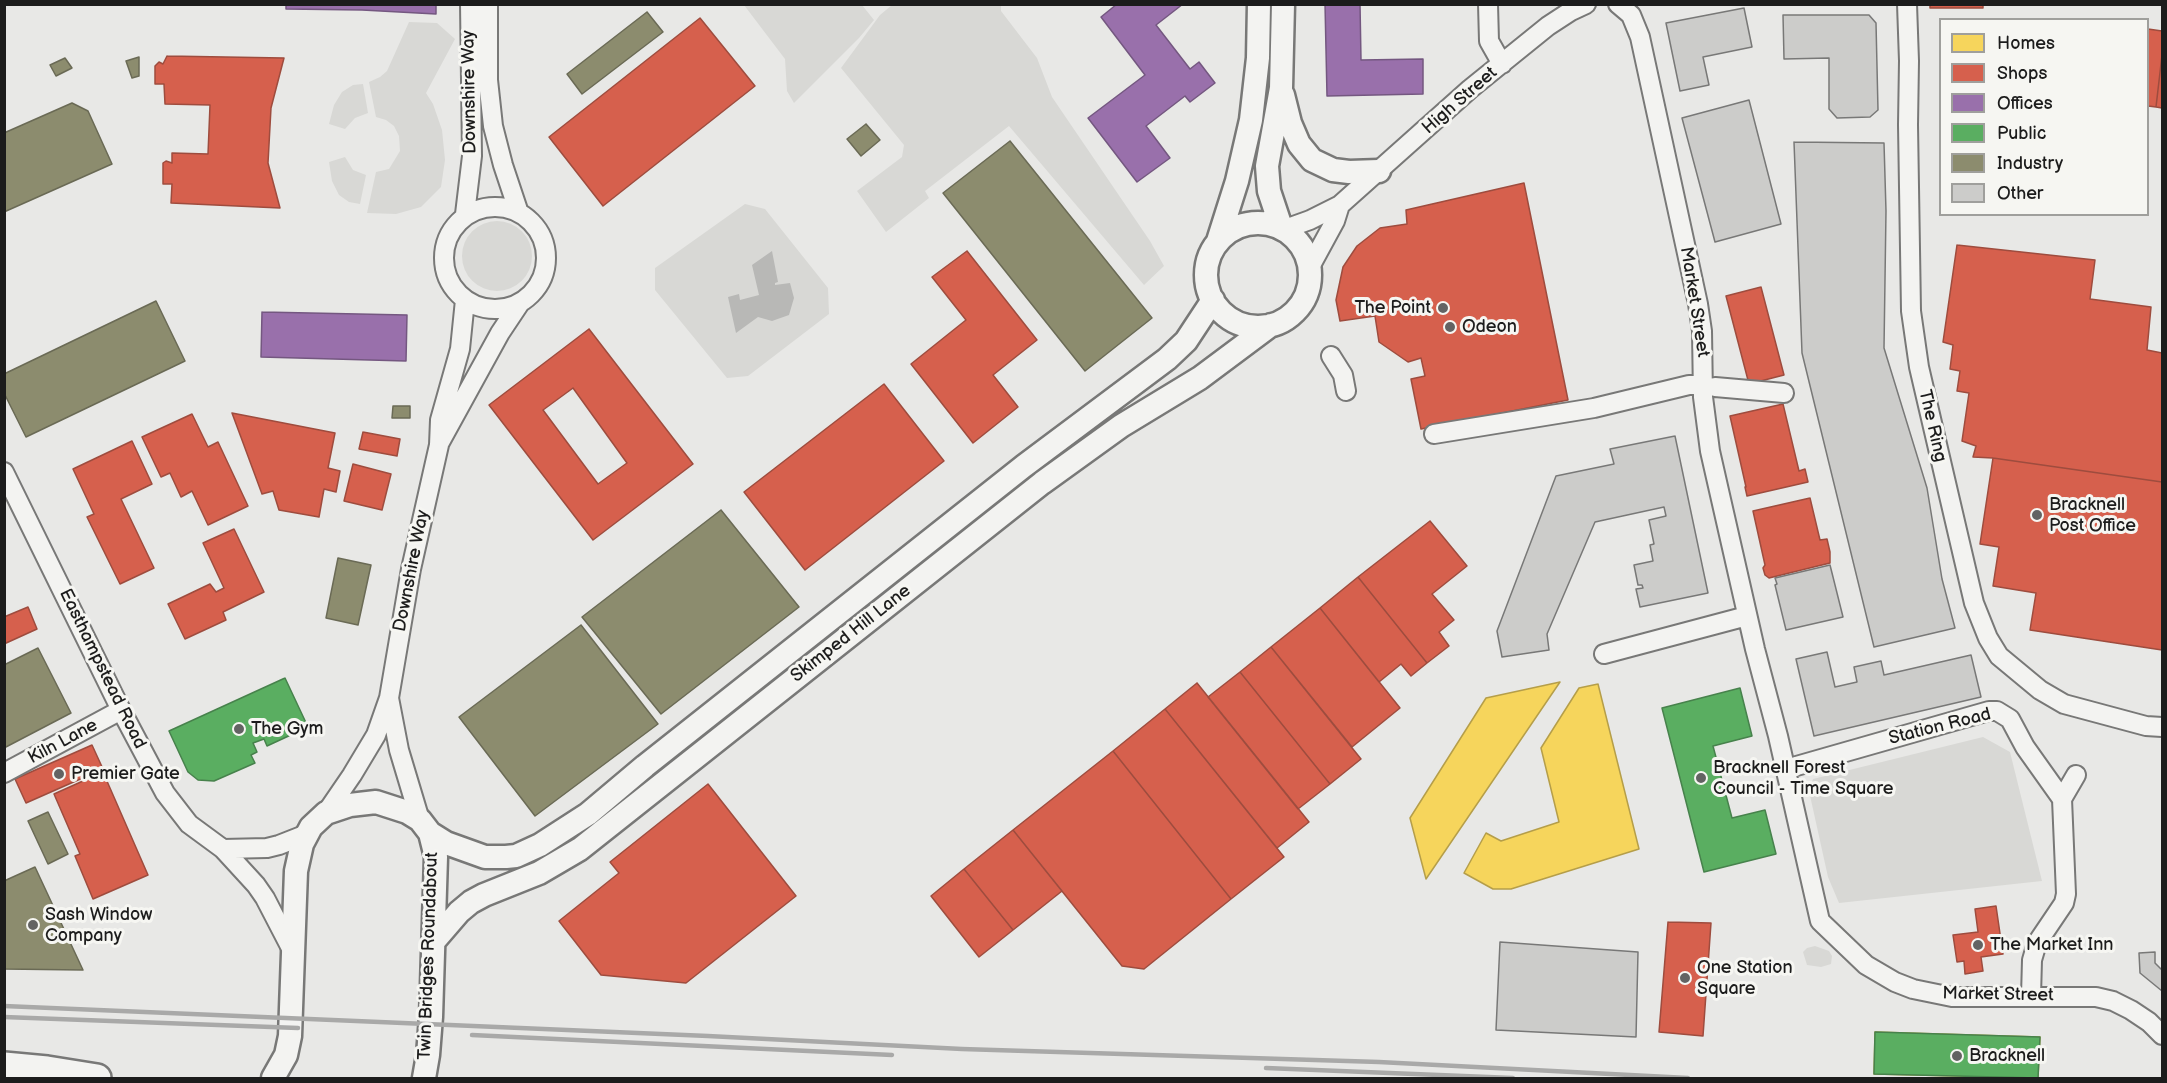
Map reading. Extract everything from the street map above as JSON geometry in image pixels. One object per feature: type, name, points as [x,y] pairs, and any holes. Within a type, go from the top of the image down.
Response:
[{"type":"highway","points":[[4,1066],[98,1078]]},
{"type":"main road","points":[[1259,4],[1258,58],[1251,120],[1237,181],[1218,241],[1210,255],[1206,274],[1207,285],[1220,310],[1235,321],[1254,327],[1271,325],[1290,316],[1304,301],[1310,282],[1310,267],[1303,247],[1283,228],[1269,191],[1267,166],[1281,88],[1283,4]]},
{"type":"main road","points":[[1281,88],[1299,144],[1312,159],[1333,170],[1379,171]]},
{"type":"main road","points":[[1218,241],[1227,232],[1248,223],[1258,222],[1283,228]]},
{"type":"main road","name":"Skimped Hill Lane","points":[[425,826],[446,843],[485,857],[506,857],[516,856],[540,845],[588,814],[690,730],[1024,466],[1167,359],[1186,341],[1213,300]]},
{"type":"main road","name":"Skimped Hill Lane","points":[[434,941],[459,912],[471,902],[539,873],[580,849],[1042,483],[1120,426],[1200,378],[1271,325]]},
{"type":"main road","points":[[273,1078],[286,1055],[290,1036],[296,871],[300,851],[311,827],[326,813],[350,805],[376,802],[407,812],[425,826]]},
{"type":"main road","name":"Twin Bridges Roundabout","points":[[424,1078],[428,1055],[436,857],[425,826]]},
{"type":"street","name":"Downshire Way","points":[[465,214],[472,156],[470,4]]},
{"type":"street","name":"Downshire Way","points":[[488,4],[488,80],[493,126],[519,213]]},
{"type":"street","name":"High Street","points":[[1283,228],[1310,220],[1340,205],[1470,89],[1548,26],[1586,4]]},
{"type":"street","points":[[1618,4],[1637,17]]},
{"type":"street","name":"The Ring","points":[[1907,4],[1911,311],[1919,367],[1974,603],[1988,638],[1999,656],[2040,690],[2064,704],[2146,726],[2163,727]]},
{"type":"street","points":[[1488,6],[1489,41],[1502,64]]},
{"type":"street","name":"Market Street","points":[[1637,17],[1698,304],[1702,331],[1703,397],[1708,438],[1747,616],[1820,921],[1866,965],[1912,989],[1952,997],[2096,997],[2113,1001],[2156,1025],[2163,1035]]},
{"type":"street","name":"High Street","points":[[1310,267],[1335,221],[1340,205]]},
{"type":"street","points":[[493,207],[519,213],[533,223],[542,236],[547,258],[544,274],[534,292],[520,303],[509,308],[492,309],[465,300],[454,289],[447,277],[444,265],[448,238],[465,214],[493,207]]},
{"type":"street","name":"Downshire Way","points":[[326,813],[376,735],[389,698],[411,569],[439,445],[440,420],[460,349],[465,300]]},
{"type":"street","name":"Downshire Way","points":[[439,445],[500,333],[520,303]]},
{"type":"street","points":[[1331,356],[1343,375],[1346,391]]},
{"type":"street","points":[[1434,434],[1594,408],[1689,385],[1696,386]]},
{"type":"street","points":[[1715,387],[1784,393]]},
{"type":"street","name":"Easthampstead Road","points":[[4,472],[121,710],[165,793],[189,824],[223,849],[256,885],[293,952]]},
{"type":"street","points":[[1604,654],[1747,616]]},
{"type":"street","name":"Downshire Way","points":[[389,698],[402,759],[425,826]]},
{"type":"street","name":"Kiln Lane","points":[[4,773],[121,710]]},
{"type":"street","name":"Station Road","points":[[1785,769],[1954,720],[1997,711],[2010,719],[2025,747],[2062,799]]},
{"type":"street","points":[[2031,996],[2032,960],[2037,943],[2064,903],[2066,894],[2062,799],[2076,775]]},
{"type":"street","points":[[223,849],[267,848],[308,834]]},
{"type":"shaded area","points":[[744,5],[862,5],[874,20],[794,103],[787,91],[785,59]]},
{"type":"shaded area","points":[[892,5],[1001,5],[1001,11],[1037,58],[1052,97],[1150,241],[1164,266],[1144,285],[1009,126],[925,191],[929,198],[886,232],[857,191],[902,157],[904,145],[841,68],[880,15]]},
{"type":"shaded area","points":[[409,22],[437,23],[455,39],[426,93],[433,104],[442,130],[445,160],[441,187],[421,207],[396,214],[367,213],[376,172],[389,169],[400,151],[399,136],[394,126],[376,117],[369,82],[387,71]]},
{"type":"shaded area","points":[[363,84],[368,113],[355,118],[345,129],[329,124],[334,105],[342,92],[353,85]]},
{"type":"shaded area","points":[[345,157],[353,170],[366,175],[360,204],[349,202],[339,195],[332,181],[329,162]]},
{"type":"shaded area","points":[[745,204],[765,209],[828,288],[829,314],[748,376],[727,378],[655,290],[655,268]]},
{"type":"shaded area","points":[[497,221],[510,224],[522,231],[529,243],[532,256],[529,269],[522,281],[510,288],[497,291],[484,288],[472,281],[465,269],[462,256],[465,243],[472,231],[484,224]]},
{"type":"shaded area","points":[[772,251],[778,282],[775,285],[790,283],[794,298],[789,315],[772,321],[758,317],[736,333],[728,297],[739,294],[740,300],[759,295],[752,265]]},
{"type":"shaded area","points":[[1983,737],[2010,752],[2042,881],[1839,903],[1828,877],[1809,791],[1813,779]]},
{"type":"shaded area","points":[[1815,946],[1829,951],[1832,956],[1831,964],[1821,967],[1807,965],[1803,952]]},
{"type":"building: Homes","points":[[1560,682],[1426,879],[1410,818],[1486,698]]},
{"type":"building: Homes","points":[[1598,684],[1639,849],[1511,889],[1493,889],[1464,873],[1486,833],[1501,841],[1559,822],[1541,748],[1579,688]]},
{"type":"building: Homes","name":"Bracknell","points":[[1875,1032],[2040,1037],[2038,1078],[1874,1074]]},
{"type":"building: Shops","points":[[1930,4],[1983,4],[1983,8],[1930,8]]},
{"type":"building: Shops","points":[[700,18],[755,86],[603,206],[549,137]]},
{"type":"building: Shops","points":[[2149,29],[2162,31],[2162,55],[2156,107],[2149,106]]},
{"type":"building: Shops","points":[[2162,55],[2162,108],[2156,107]]},
{"type":"building: Shops","points":[[167,56],[284,58],[271,108],[268,163],[280,208],[171,203],[172,184],[163,184],[163,163],[166,161],[172,163],[172,153],[208,154],[210,105],[165,104],[164,84],[155,84],[155,66],[159,62],[163,64]]},
{"type":"building: Shops","name":"The Point","points":[[1524,183],[1568,400],[1421,429],[1411,379],[1425,376],[1421,358],[1408,362],[1379,342],[1375,316],[1340,321],[1336,300],[1343,267],[1357,246],[1380,228],[1407,224],[1406,210]]},
{"type":"building: Shops","points":[[1957,245],[2095,260],[2090,299],[2151,307],[2147,350],[2162,353],[2162,482],[1973,457],[1976,446],[1962,441],[1969,393],[1957,391],[1960,371],[1950,369],[1953,345],[1943,342]]},
{"type":"building: Shops","points":[[967,251],[1037,340],[993,375],[1018,407],[973,443],[911,364],[966,320],[932,277]]},
{"type":"building: Shops","points":[[1761,287],[1784,375],[1749,384],[1726,296]]},
{"type":"building: Shops","points":[[589,329],[693,464],[593,540],[489,405]],"holes":[[[573,388],[627,463],[598,484],[543,410]]]},
{"type":"building: Shops","points":[[884,384],[944,461],[805,570],[744,492]]},
{"type":"building: Shops","points":[[1783,404],[1799,471],[1805,469],[1808,482],[1747,496],[1730,416]]},
{"type":"building: Shops","points":[[232,413],[335,433],[328,468],[340,471],[336,492],[324,489],[319,517],[279,510],[273,491],[262,494]]},
{"type":"building: Shops","points":[[192,414],[208,447],[218,442],[248,506],[208,525],[192,491],[181,497],[170,473],[161,477],[142,437]]},
{"type":"building: Shops","points":[[363,432],[400,439],[397,456],[359,449]]},
{"type":"building: Shops","points":[[132,441],[152,484],[121,499],[154,568],[120,584],[87,517],[94,514],[73,469]]},
{"type":"building: Shops","points":[[1993,458],[2162,482],[2162,650],[2030,630],[2036,593],[1993,586],[1999,547],[1980,544]]},
{"type":"building: Shops","points":[[353,464],[391,474],[382,510],[344,501]]},
{"type":"building: Shops","points":[[1810,498],[1820,540],[1827,539],[1830,563],[1769,578],[1765,575],[1763,568],[1765,565],[1753,511]]},
{"type":"building: Shops","points":[[1430,521],[1467,566],[1432,594],[1454,620],[1439,632],[1449,646],[1427,663],[1358,577]]},
{"type":"building: Shops","points":[[234,529],[264,592],[223,612],[226,620],[185,639],[168,604],[210,584],[216,592],[224,588],[203,543]]},
{"type":"building: Shops","points":[[1358,577],[1427,663],[1411,676],[1401,664],[1379,682],[1320,608]]},
{"type":"building: Shops","points":[[28,607],[37,629],[4,644],[4,617]]},
{"type":"building: Shops","points":[[1320,608],[1400,708],[1352,747],[1271,647]]},
{"type":"building: Shops","points":[[1271,647],[1361,759],[1330,784],[1240,672]]},
{"type":"building: Shops","points":[[1240,672],[1330,784],[1298,809],[1208,697]]},
{"type":"building: Shops","points":[[1197,683],[1309,822],[1277,848],[1165,709]]},
{"type":"building: Shops","points":[[1165,709],[1284,857],[1231,899],[1113,751]]},
{"type":"building: Shops","name":"Premier Gate","points":[[92,745],[103,769],[26,803],[15,779]]},
{"type":"building: Shops","points":[[1113,751],[1231,899],[1144,969],[1122,966],[1013,830]]},
{"type":"building: Shops","points":[[103,772],[148,875],[93,899],[75,856],[80,854],[54,794]]},
{"type":"building: Shops","points":[[708,784],[796,896],[686,983],[601,975],[559,921],[619,873],[610,862]]},
{"type":"building: Shops","points":[[1013,830],[1062,891],[1013,930],[964,869]]},
{"type":"building: Shops","points":[[964,869],[1013,930],[979,957],[931,896]]},
{"type":"building: Shops","name":"The Market Inn","points":[[1996,906],[2003,954],[1981,957],[1983,971],[1965,974],[1964,961],[1957,962],[1953,935],[1978,932],[1975,909]]},
{"type":"building: Shops","name":"One Station Square","points":[[1668,922],[1711,923],[1703,1036],[1659,1032]]},
{"type":"building: Offices","points":[[286,4],[436,4],[436,14],[286,9]]},
{"type":"building: Offices","points":[[1117,4],[1183,4],[1156,25],[1190,69],[1199,62],[1215,83],[1190,102],[1185,96],[1146,126],[1170,158],[1137,182],[1088,118],[1145,75],[1101,17]]},
{"type":"building: Offices","points":[[1325,4],[1360,4],[1361,60],[1423,59],[1423,94],[1327,96]]},
{"type":"building: Offices","points":[[262,312],[407,315],[406,361],[261,357]]},
{"type":"building: Public","name":"The Gym","points":[[285,678],[308,727],[267,746],[264,739],[253,743],[257,752],[251,755],[255,763],[214,781],[198,780],[188,772],[169,731]]},
{"type":"building: Public","name":"Bracknell Forest Council - Time Square","points":[[1740,688],[1752,736],[1713,746],[1732,818],[1765,810],[1776,854],[1704,872],[1662,708]]},
{"type":"building: Public","name":"Bracknell","points":[[1875,1032],[2040,1037],[2038,1078],[1874,1074]]},
{"type":"building: Industry","points":[[647,12],[663,32],[582,94],[567,74]]},
{"type":"building: Industry","points":[[139,57],[139,76],[132,78],[126,61]]},
{"type":"building: Industry","points":[[65,58],[72,68],[56,76],[50,65]]},
{"type":"building: Industry","points":[[72,103],[88,111],[112,164],[4,212],[4,133]]},
{"type":"building: Industry","points":[[866,124],[880,140],[861,156],[847,139]]},
{"type":"building: Industry","points":[[1010,141],[1152,318],[1085,371],[943,193]]},
{"type":"building: Industry","points":[[156,301],[185,361],[26,437],[4,393],[4,374]]},
{"type":"building: Industry","points":[[393,406],[410,406],[410,418],[392,418]]},
{"type":"building: Industry","points":[[721,510],[799,607],[661,714],[582,617]]},
{"type":"building: Industry","points":[[338,558],[371,565],[358,625],[326,618]]},
{"type":"building: Industry","points":[[581,625],[658,724],[535,816],[459,717]]},
{"type":"building: Industry","points":[[38,648],[71,713],[4,748],[4,665]]},
{"type":"building: Industry","points":[[48,812],[68,854],[48,864],[28,821]]},
{"type":"building: Industry","name":"Sash Window Company","points":[[35,867],[83,970],[4,969],[4,881]]},
{"type":"building: Other","points":[[1744,8],[1752,47],[1703,57],[1709,85],[1680,91],[1666,23]]},
{"type":"building: Other","points":[[1783,15],[1869,15],[1876,23],[1878,110],[1870,117],[1837,118],[1829,109],[1829,58],[1784,59]]},
{"type":"building: Other","points":[[1749,100],[1781,224],[1715,242],[1682,118]]},
{"type":"building: Other","points":[[1794,142],[1884,143],[1886,211],[1884,348],[1927,488],[1942,579],[1955,628],[1874,647],[1802,353]]},
{"type":"building: Other","points":[[1675,436],[1708,593],[1640,607],[1636,589],[1643,588],[1642,585],[1638,585],[1634,565],[1653,561],[1650,545],[1654,544],[1649,520],[1666,516],[1664,507],[1595,522],[1547,634],[1549,650],[1502,657],[1497,631],[1556,476],[1614,464],[1610,449]]},
{"type":"building: Other","points":[[1830,565],[1843,617],[1786,630],[1775,578]]},
{"type":"building: Other","points":[[1827,652],[1835,687],[1857,682],[1854,667],[1881,661],[1884,675],[1971,655],[1981,697],[1814,736],[1796,659]]},
{"type":"building: Other","points":[[1500,942],[1638,952],[1636,1037],[1496,1030]]},
{"type":"building: Other","points":[[2155,952],[2155,963],[2162,970],[2162,991],[2140,973],[2139,953]]},
{"type":"railway","points":[[4,1006],[962,1049],[1379,1062],[1688,1078]]},
{"type":"railway","points":[[4,1017],[298,1028]]},
{"type":"railway","points":[[472,1035],[892,1055]]},
{"type":"railway","points":[[1266,1068],[1513,1078]]},
{"type":"place","name":"The Point","points":[[1443,308]]},
{"type":"place","name":"Odeon","points":[[1450,327]]},
{"type":"place","name":"Bracknell Post Office","points":[[2037,515]]},
{"type":"place","name":"The Gym","points":[[239,729]]},
{"type":"place","name":"Premier Gate","points":[[59,774]]},
{"type":"place","name":"Bracknell Forest Council - Time Square","points":[[1701,778]]},
{"type":"place","name":"Sash Window Company","points":[[33,925]]},
{"type":"place","name":"The Market Inn","points":[[1978,945]]},
{"type":"place","name":"One Station Square","points":[[1685,978]]},
{"type":"place","name":"Bracknell","points":[[1957,1056]]}]
